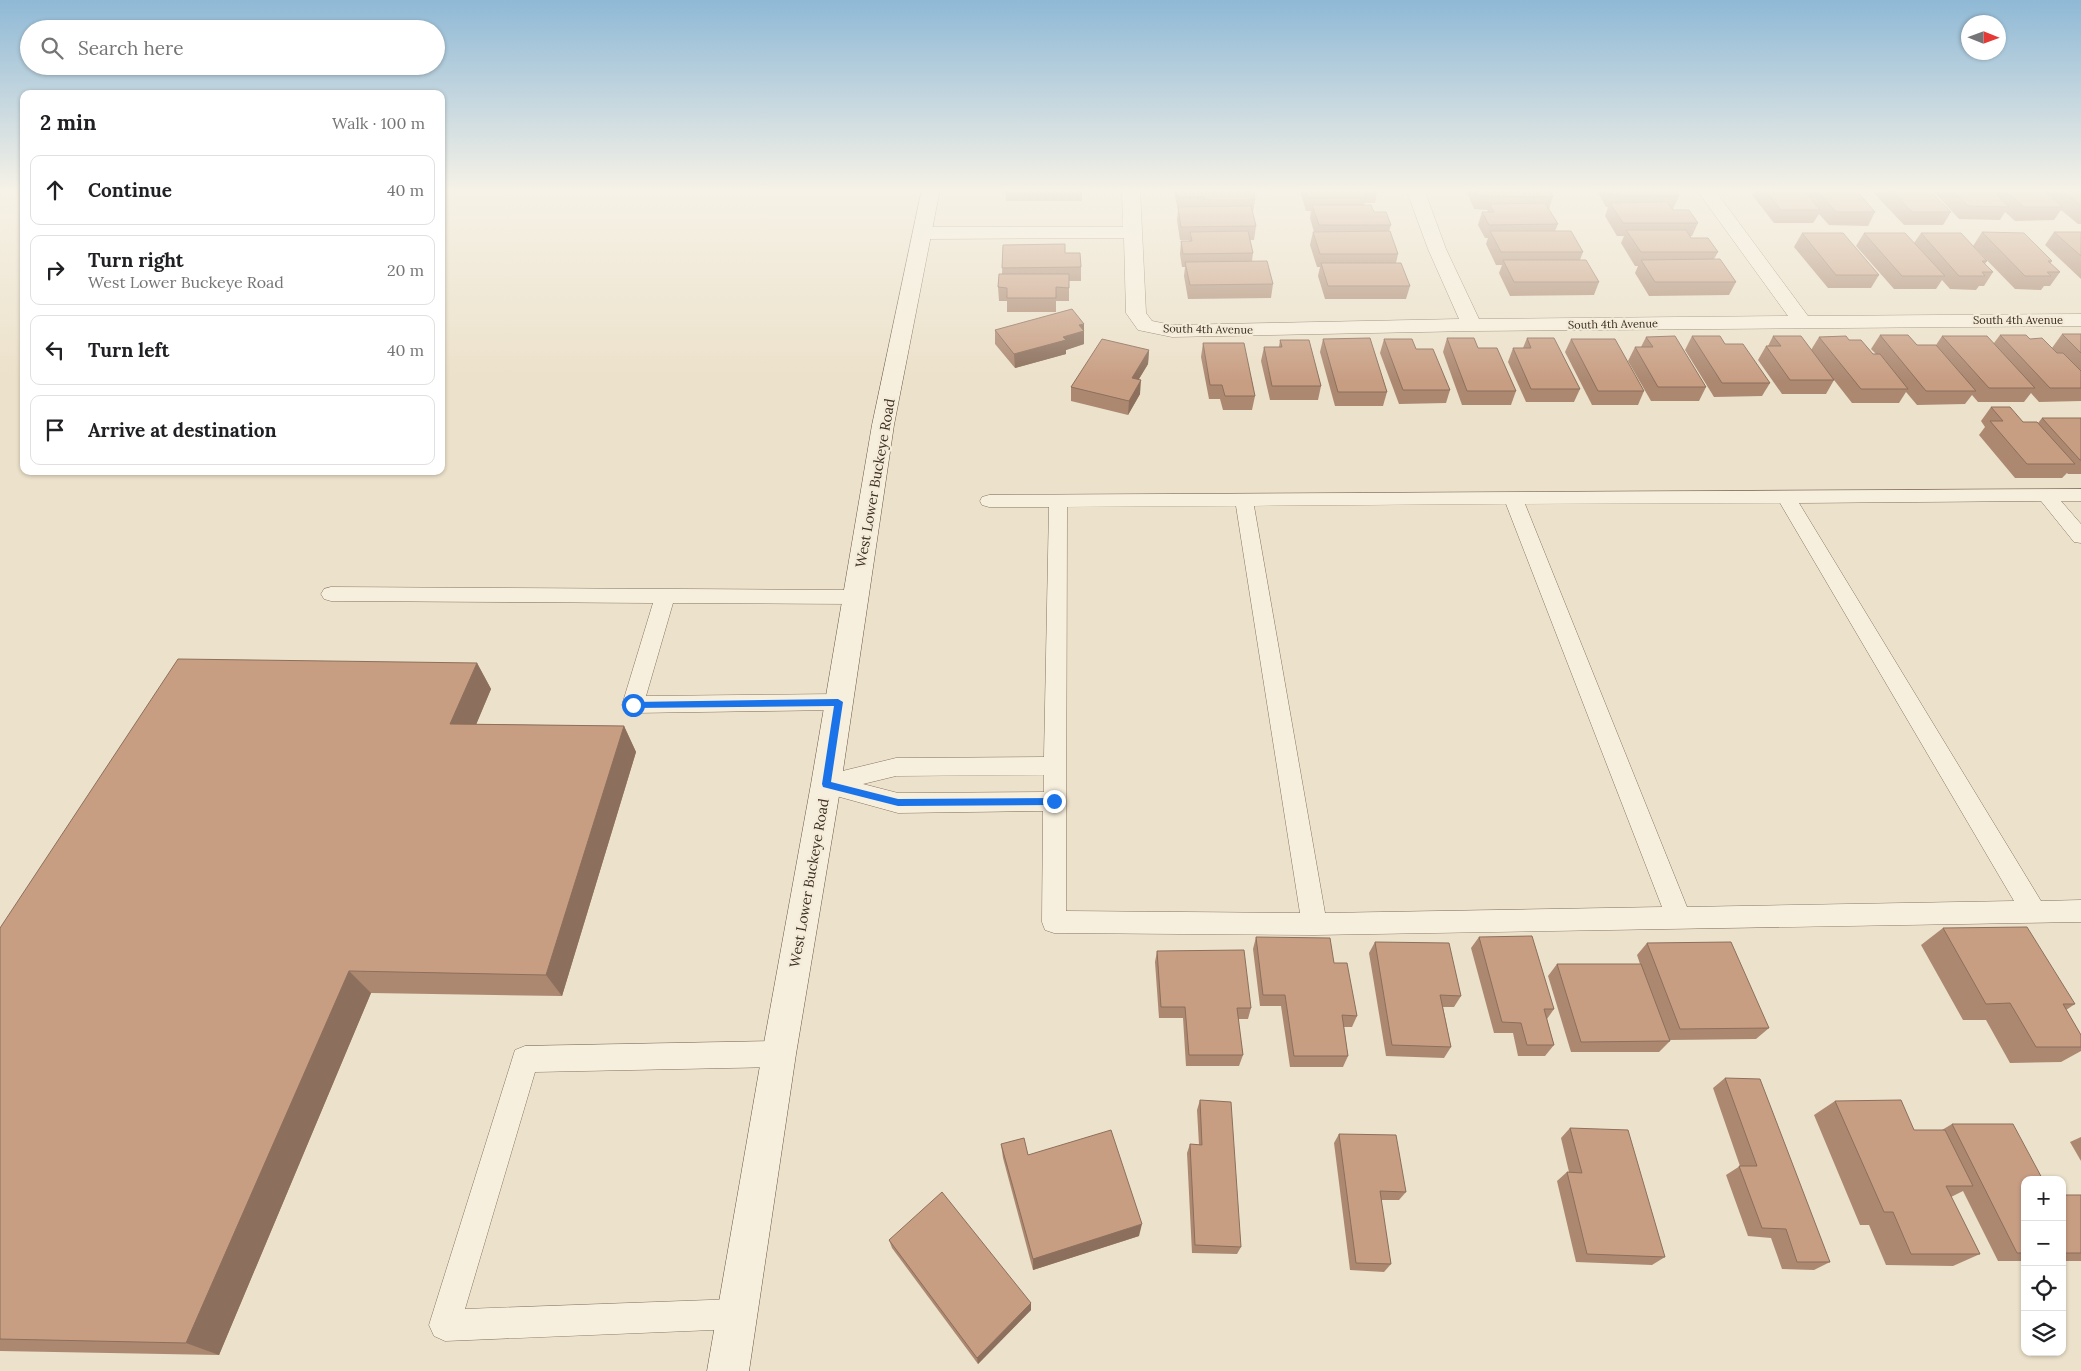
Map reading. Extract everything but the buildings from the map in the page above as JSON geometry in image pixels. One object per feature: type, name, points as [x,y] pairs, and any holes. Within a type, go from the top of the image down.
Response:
[{"type":"street","name":"West Lower Buckeye Road","points":[[728,1371],[779,1054],[826,784],[883,425],[919,253]]},
{"type":"street","name":"South 4th Avenue","points":[[1132,253],[1136,314],[1145,326],[1172,331],[2081,320]]},
{"type":"street","points":[[1438,253],[1472,326]]},
{"type":"street","points":[[1752,253],[1802,322]]},
{"type":"lane","points":[[990,501],[2081,495]]},
{"type":"lane","points":[[2046,496],[2081,537]]},
{"type":"lane","points":[[1786,497],[2034,912]]},
{"type":"lane","points":[[1514,498],[1679,918]]},
{"type":"lane","points":[[1244,499],[1314,924]]},
{"type":"lane","points":[[1058,500],[1054,922],[1314,924],[2081,911]]},
{"type":"lane","points":[[331,594],[856,597]]},
{"type":"lane","points":[[665,596],[633,705],[838,702]]},
{"type":"lane","points":[[826,784],[896,767],[1055,766]]},
{"type":"lane","points":[[826,784],[898,802],[1054,801]]},
{"type":"lane","points":[[738,1314],[445,1325],[525,1059],[779,1054]]},
{"type":"route","points":[[633,705],[838,702],[826,784],[898,802],[1054,801]]}]
